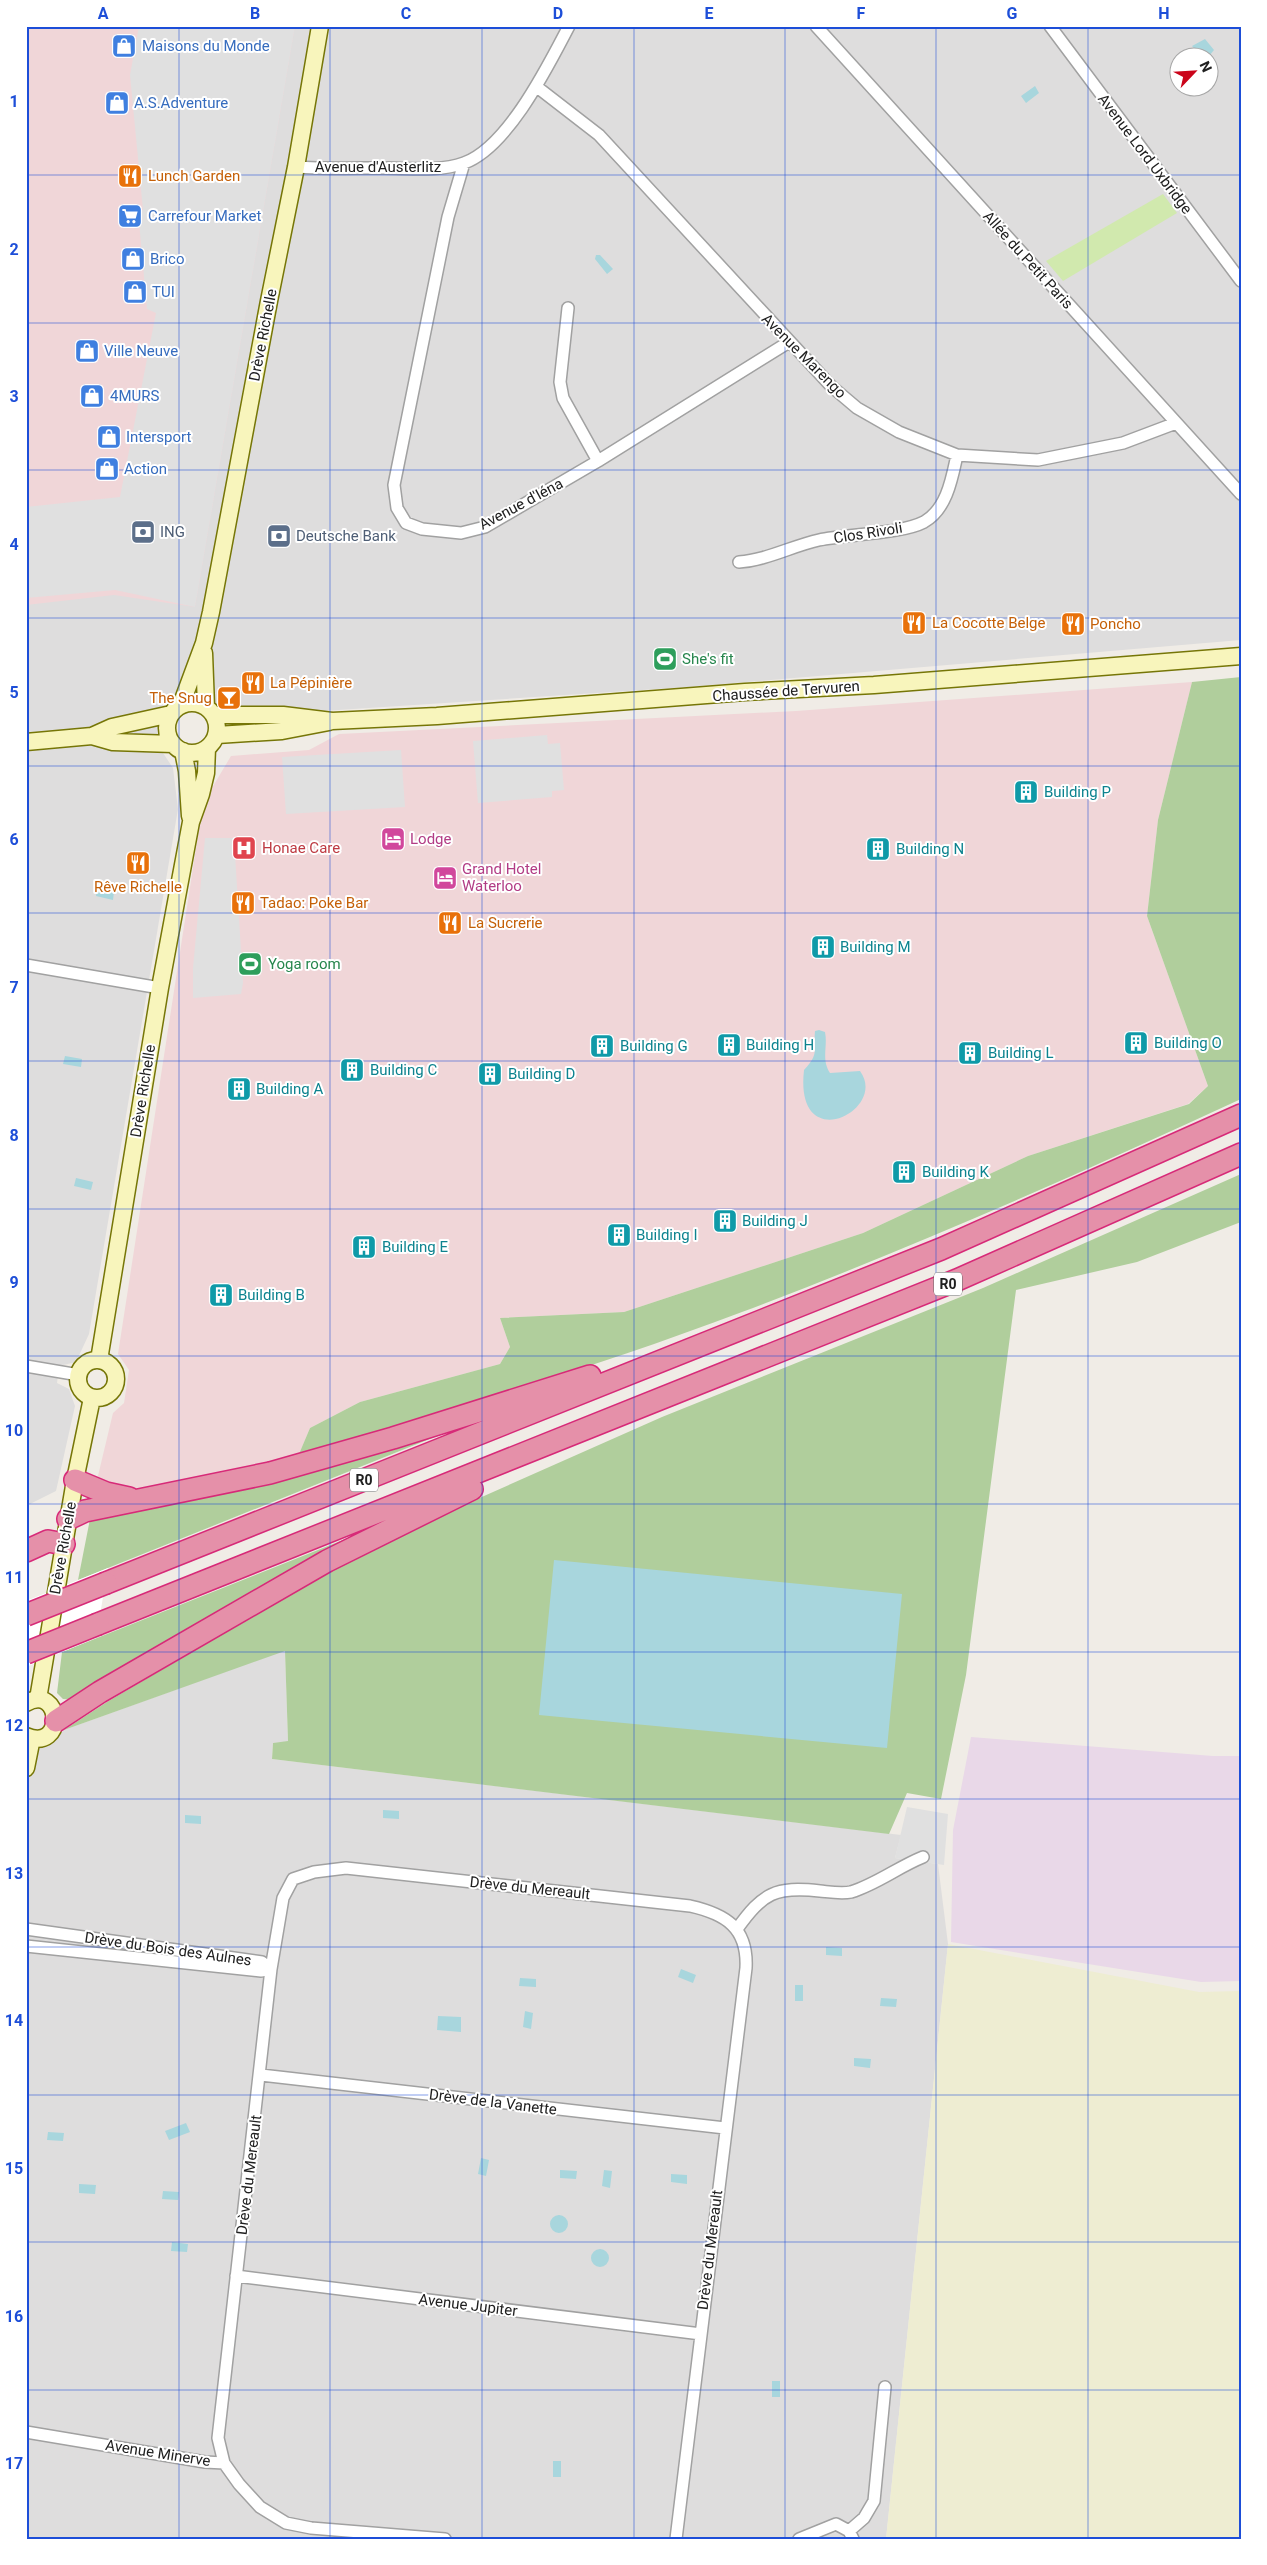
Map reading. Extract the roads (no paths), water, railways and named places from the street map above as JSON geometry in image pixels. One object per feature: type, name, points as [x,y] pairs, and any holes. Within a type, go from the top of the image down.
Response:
[{"type":"highway","name":"R0","points":[[26,1615],[941,1249],[1241,1116]]},
{"type":"highway","name":"R0","points":[[26,1653],[957,1280],[1241,1154]]},
{"type":"highway","points":[[68,1519],[86,1511],[270,1473],[393,1438],[594,1375],[623,1377]]},
{"type":"highway","points":[[56,1721],[100,1692],[327,1561],[478,1485],[510,1459]]},
{"type":"highway","points":[[75,1480],[106,1493],[142,1499]]},
{"type":"highway","points":[[26,1551],[48,1541],[64,1544]]},
{"type":"main road","name":"Drève Richelle","points":[[176,709],[204,643],[296,167],[320,26]]},
{"type":"main road","name":"Drève Richelle","points":[[204,643],[210,711]]},
{"type":"main road","name":"Chaussée de Tervuren","points":[[210,711],[283,714],[332,721],[437,716],[754,692],[874,685],[1241,656]]},
{"type":"main road","points":[[26,742],[92,736],[112,727],[176,709],[190,702],[210,711],[218,725],[217,735],[207,748],[200,752],[113,742],[92,736]]},
{"type":"main road","points":[[176,709],[168,730],[178,748]]},
{"type":"main road","name":"Chaussée de Tervuren","points":[[217,735],[282,731],[312,727],[332,721]]},
{"type":"main road","name":"Drève Richelle","points":[[178,748],[188,771],[190,822]]},
{"type":"main road","name":"Drève Richelle","points":[[99,1360],[160,988],[190,822],[201,794],[206,773],[207,748]]},
{"type":"main road","points":[[99,1360],[112,1367],[116,1381],[114,1387],[105,1397],[92,1398],[84,1393],[79,1385],[79,1376],[83,1367],[90,1362],[99,1360]]},
{"type":"main road","name":"Drève Richelle","points":[[32,1701],[92,1398]]},
{"type":"main road","points":[[26,1768],[29,1737],[48,1735],[56,1721],[51,1706],[32,1701]]},
{"type":"street","name":"Avenue d'Austerlitz","points":[[296,167],[437,168],[464,163],[492,144],[537,87],[569,26]]},
{"type":"street","name":"Allée du Petit Paris","points":[[816,26],[1241,494]]},
{"type":"street","name":"Avenue Lord Uxbridge","points":[[1050,26],[1241,281]]},
{"type":"street","name":"Avenue Marengo","points":[[537,87],[599,135],[831,386],[857,408],[899,432],[957,455],[1038,460],[1123,443],[1176,423]]},
{"type":"street","name":"Avenue d'Iéna","points":[[464,163],[448,217],[394,486],[397,508],[406,523],[422,529],[461,533],[485,527],[598,461],[789,342]]},
{"type":"street","points":[[568,308],[560,382],[563,398],[598,461]]},
{"type":"street","name":"Clos Rivoli","points":[[739,562],[759,560],[820,540],[906,527],[925,522],[944,500],[951,482],[957,455]]},
{"type":"street","points":[[26,965],[160,988]]},
{"type":"street","points":[[26,1366],[79,1376]]},
{"type":"street","points":[[737,1929],[752,1907],[769,1896],[788,1888],[850,1892],[886,1877],[923,1857]]},
{"type":"street","name":"Drève du Mereault","points":[[224,2463],[218,2438],[261,2075],[271,1969],[282,1898],[293,1879],[314,1872],[346,1868],[690,1906],[717,1914],[737,1929],[745,1947],[746,1968],[676,2539]]},
{"type":"street","name":"Drève du Bois des Aulnes","points":[[26,1929],[262,1962],[271,1969]]},
{"type":"street","name":"Drève du Bois des Aulnes","points":[[26,1946],[261,1971],[271,1969]]},
{"type":"street","name":"Drève de la Vanette","points":[[261,2075],[725,2128]]},
{"type":"street","name":"Avenue Jupiter","points":[[236,2276],[700,2334]]},
{"type":"street","points":[[799,2539],[836,2524],[851,2535],[874,2501],[885,2387]]},
{"type":"street","name":"Avenue Minerve","points":[[26,2432],[205,2462],[224,2463],[260,2507],[286,2523],[311,2528],[445,2539]]},
{"type":"water","points":[[1205,39],[1212,48],[1194,48],[1192,46]]},
{"type":"water","points":[[1035,86],[1039,93],[1026,103],[1021,96]]},
{"type":"water","points":[[596,255],[600,255],[613,269],[607,274],[595,259]]},
{"type":"water","points":[[97,889],[114,892],[113,900],[96,896]]},
{"type":"water","points":[[815,1031],[825,1032],[825,1058],[830,1073],[860,1071],[866,1086],[862,1100],[852,1111],[839,1118],[825,1119],[813,1113],[805,1097],[804,1070],[814,1055]]},
{"type":"water","points":[[65,1056],[82,1059],[81,1067],[63,1064]]},
{"type":"water","points":[[76,1178],[93,1182],[91,1190],[74,1186]]},
{"type":"water","points":[[554,1560],[902,1594],[887,1748],[539,1715]]},
{"type":"water","points":[[383,1810],[399,1811],[399,1819],[383,1818]]},
{"type":"water","points":[[185,1815],[201,1816],[201,1824],[185,1823]]},
{"type":"water","points":[[826,1947],[842,1948],[842,1956],[826,1955]]},
{"type":"water","points":[[681,1969],[696,1975],[693,1983],[678,1977]]},
{"type":"water","points":[[520,1978],[536,1979],[536,1987],[519,1986]]},
{"type":"water","points":[[795,1985],[803,1985],[803,2001],[795,2001]]},
{"type":"water","points":[[881,1998],[897,1999],[896,2007],[880,2006]]},
{"type":"water","points":[[525,2011],[533,2013],[531,2029],[523,2027]]},
{"type":"water","points":[[438,2016],[461,2017],[461,2032],[437,2030]]},
{"type":"water","points":[[854,2058],[871,2059],[870,2068],[854,2066]]},
{"type":"water","points":[[186,2123],[190,2132],[169,2140],[165,2131]]},
{"type":"water","points":[[48,2132],[64,2133],[63,2141],[47,2140]]},
{"type":"water","points":[[481,2158],[489,2160],[486,2176],[478,2174]]},
{"type":"water","points":[[560,2170],[577,2171],[576,2179],[560,2178]]},
{"type":"water","points":[[604,2170],[612,2171],[610,2188],[602,2186]]},
{"type":"water","points":[[671,2174],[687,2175],[687,2184],[671,2182]]},
{"type":"water","points":[[79,2184],[96,2185],[95,2194],[79,2193]]},
{"type":"water","points":[[163,2191],[179,2192],[178,2200],[162,2199]]},
{"type":"water","points":[[559,2215],[565,2218],[568,2224],[565,2230],[559,2233],[553,2230],[550,2224],[553,2218]]},
{"type":"water","points":[[172,2242],[188,2244],[187,2252],[171,2251]]},
{"type":"water","points":[[600,2249],[606,2252],[609,2258],[606,2264],[600,2267],[594,2264],[591,2258],[594,2252]]},
{"type":"water","points":[[772,2381],[780,2381],[780,2397],[772,2397]]},
{"type":"water","points":[[553,2461],[561,2461],[561,2477],[553,2477]]},
{"type":"place","name":"Maisons du Monde","points":[[124,46]]},
{"type":"place","name":"A.S.Adventure","points":[[117,103]]},
{"type":"place","name":"Lunch Garden","points":[[130,176]]},
{"type":"place","name":"Carrefour Market","points":[[130,216]]},
{"type":"place","name":"Brico","points":[[133,259]]},
{"type":"place","name":"TUI","points":[[135,292]]},
{"type":"place","name":"Ville Neuve","points":[[87,351]]},
{"type":"place","name":"4MURS","points":[[92,396]]},
{"type":"place","name":"Intersport","points":[[109,437]]},
{"type":"place","name":"Action","points":[[107,469]]},
{"type":"place","name":"ING","points":[[143,532]]},
{"type":"place","name":"Deutsche Bank","points":[[279,536]]},
{"type":"place","name":"La Cocotte Belge","points":[[914,623]]},
{"type":"place","name":"Poncho","points":[[1073,624]]},
{"type":"place","name":"She's fit","points":[[665,659]]},
{"type":"place","name":"La Pépinière","points":[[253,683]]},
{"type":"place","name":"The Snug","points":[[229,698]]},
{"type":"place","name":"Building P","points":[[1026,792]]},
{"type":"place","name":"Lodge","points":[[393,839]]},
{"type":"place","name":"Honae Care","points":[[244,848]]},
{"type":"place","name":"Building N","points":[[878,849]]},
{"type":"place","name":"Rêve Richelle","points":[[138,863]]},
{"type":"place","name":"Grand Hotel Waterloo","points":[[445,878]]},
{"type":"place","name":"Tadao: Poke Bar","points":[[243,903]]},
{"type":"place","name":"La Sucrerie","points":[[450,923]]},
{"type":"place","name":"Building M","points":[[823,947]]},
{"type":"place","name":"Yoga room","points":[[250,964]]},
{"type":"place","name":"Building O","points":[[1136,1043]]},
{"type":"place","name":"Building H","points":[[729,1045]]},
{"type":"place","name":"Building G","points":[[602,1046]]},
{"type":"place","name":"Building L","points":[[970,1053]]},
{"type":"place","name":"Building C","points":[[352,1070]]},
{"type":"place","name":"Building D","points":[[490,1074]]},
{"type":"place","name":"Building A","points":[[239,1089]]},
{"type":"place","name":"Building K","points":[[904,1172]]},
{"type":"place","name":"Building J","points":[[725,1221]]},
{"type":"place","name":"Building I","points":[[619,1235]]},
{"type":"place","name":"Building E","points":[[364,1247]]},
{"type":"place","name":"Building B","points":[[221,1295]]}]
